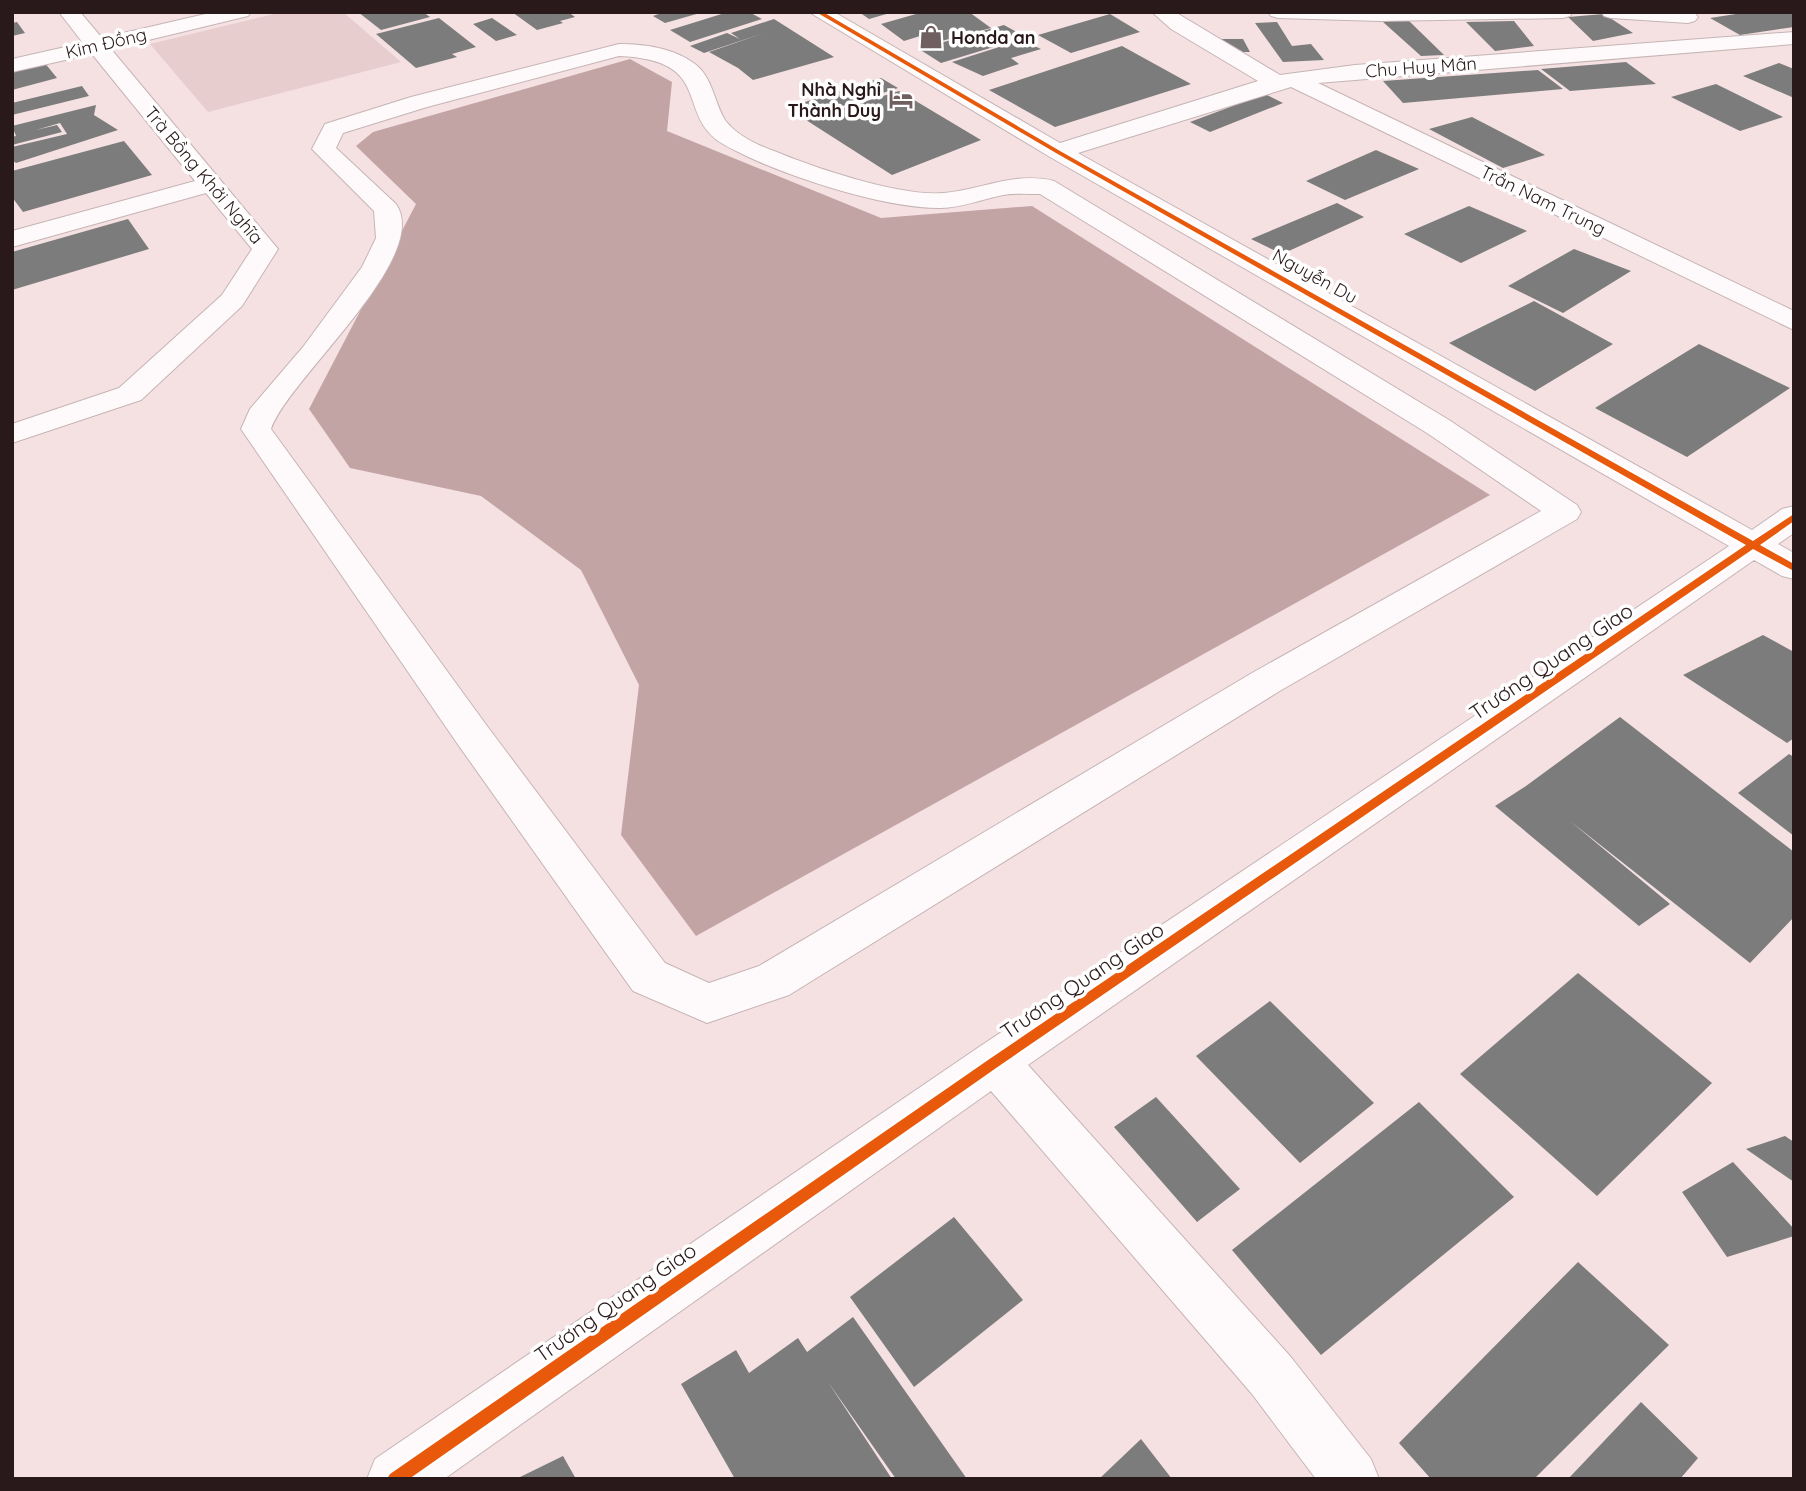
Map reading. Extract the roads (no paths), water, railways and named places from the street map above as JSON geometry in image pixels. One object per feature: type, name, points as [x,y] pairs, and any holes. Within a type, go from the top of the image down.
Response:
[{"type":"street","name":"Trà Bồng Khởi Nghĩa","points":[[12,434],[130,394],[232,300],[265,249],[69,12]]},
{"type":"street","name":"Kim Đồng","points":[[12,65],[241,12]]},
{"type":"street","name":"Nguyễn Du","points":[[819,12],[1058,152],[1794,568]]},
{"type":"street","name":"Trần Nam Trung","points":[[1162,12],[1178,25],[1284,80],[1794,321]]},
{"type":"street","points":[[1278,12],[1381,15],[1563,12]]},
{"type":"street","points":[[1611,12],[1688,18]]},
{"type":"street","name":"Chu Huy Mân","points":[[1058,152],[1284,80],[1355,72],[1794,38]]},
{"type":"street","points":[[619,50],[648,51],[687,68],[697,80],[714,121],[728,136],[764,156],[906,200],[944,201],[1006,187],[1045,186],[1265,323],[1390,395],[1565,512],[1473,562],[1271,681],[773,981],[707,1003],[649,977],[481,747],[256,429],[261,415],[313,353],[375,268],[389,238],[387,209],[324,149],[333,129],[341,125],[574,60],[619,50]]},
{"type":"street","points":[[12,239],[211,184]]},
{"type":"street","name":"Trương Quang Giao","points":[[395,1479],[995,1062],[1794,517]]},
{"type":"street","points":[[995,1062],[1271,1375],[1351,1479]]},
{"type":"place","name":"Honda an","points":[[931,37]]},
{"type":"place","name":"Nhà Nghỉ Thành Duy","points":[[901,99]]}]
